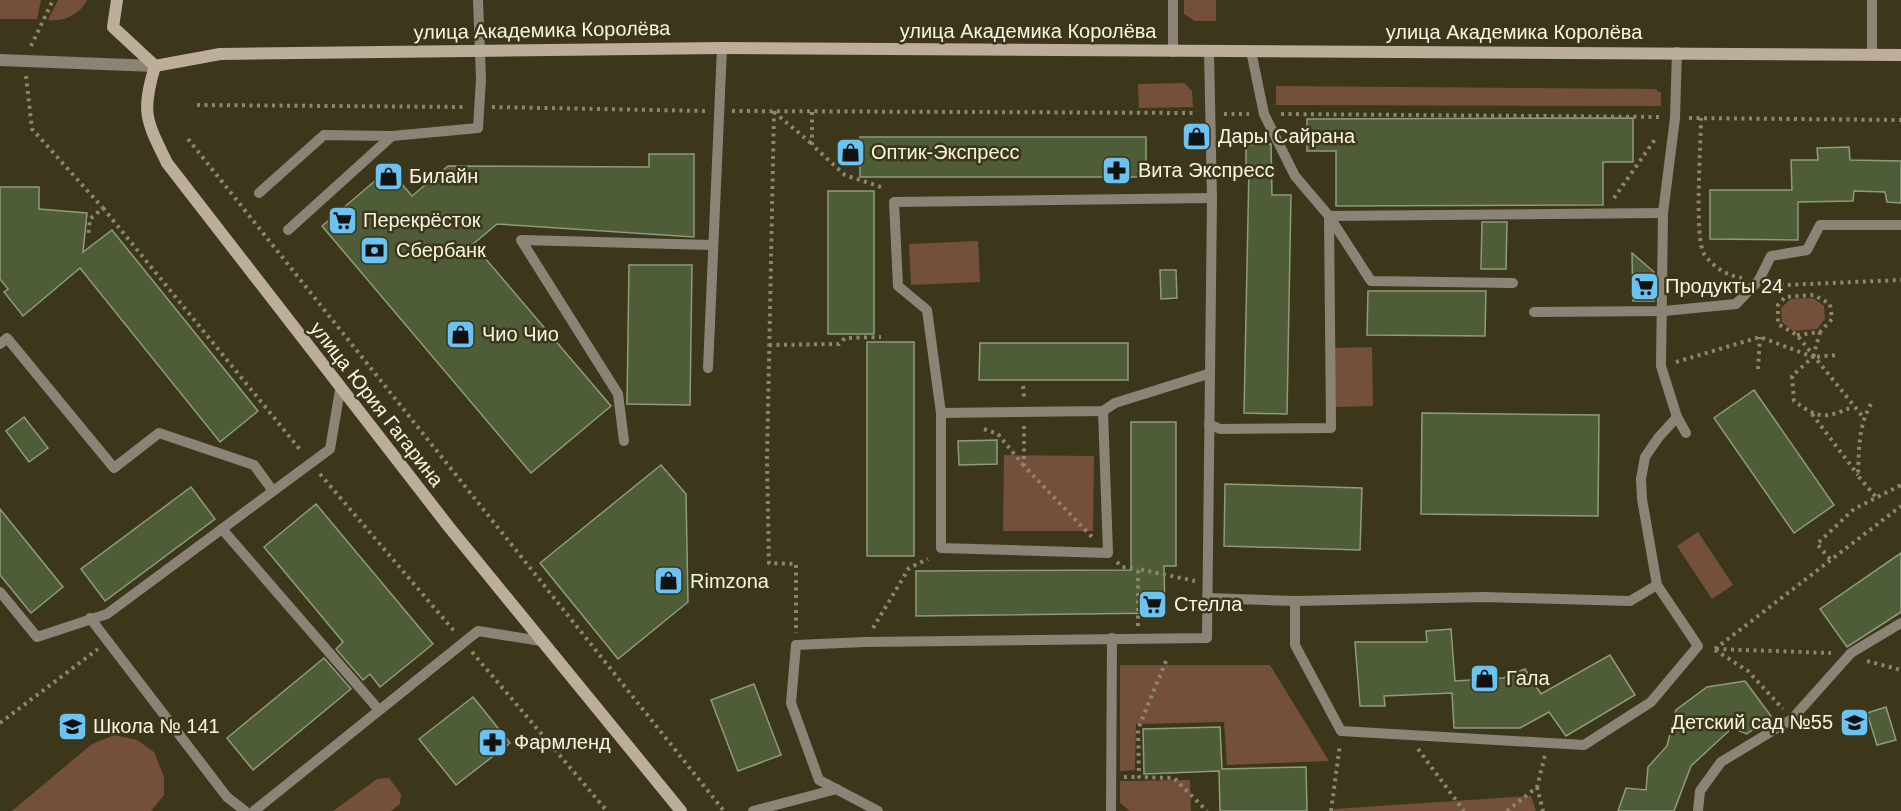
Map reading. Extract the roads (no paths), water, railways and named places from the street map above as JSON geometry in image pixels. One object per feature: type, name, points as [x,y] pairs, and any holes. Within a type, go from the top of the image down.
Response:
[{"type":"street","points":[[117,0],[113,27],[155,66]]},
{"type":"street","name":"улица Академика Королёва","points":[[155,66],[220,54],[722,48],[1901,55]]},
{"type":"street","points":[[0,60],[155,66]]},
{"type":"street","name":"улица Юрия Гагарина","points":[[155,66],[147,97],[147,122],[167,163],[340,390],[681,811]]},
{"type":"lane","points":[[259,193],[324,135],[392,136],[478,128],[480,50],[478,0]]},
{"type":"lane","points":[[1173,0],[1173,52]]},
{"type":"lane","points":[[1872,0],[1872,55]]},
{"type":"lane","points":[[708,368],[722,48]]},
{"type":"lane","points":[[878,811],[819,780],[791,703],[796,645],[865,642],[1207,638],[1208,374],[1212,198],[1209,51]]},
{"type":"lane","points":[[1251,51],[1264,114],[1295,176],[1329,216],[1371,281],[1513,283]]},
{"type":"lane","points":[[1677,52],[1675,117],[1663,213],[1664,311],[1661,366],[1677,417],[1686,433]]},
{"type":"lane","points":[[288,230],[392,136]]},
{"type":"lane","points":[[1103,411],[1108,553],[941,548],[941,413],[927,310],[898,286],[894,202],[1212,198]]},
{"type":"lane","points":[[1329,216],[1663,213]]},
{"type":"lane","points":[[1209,424],[1220,429],[1331,428],[1329,216]]},
{"type":"lane","points":[[1534,312],[1664,311],[1736,304],[1759,280],[1771,256],[1807,250],[1820,225],[1901,225]]},
{"type":"lane","points":[[624,441],[618,394],[521,240],[712,245]]},
{"type":"lane","points":[[0,344],[8,338],[114,468],[159,433],[254,465],[273,491]]},
{"type":"lane","points":[[941,413],[1103,411],[1115,403],[1208,374]]},
{"type":"lane","points":[[0,592],[37,637],[107,614],[330,449],[340,390]]},
{"type":"lane","points":[[1295,601],[1295,645],[1341,731],[1584,745],[1651,702],[1698,646],[1657,585],[1641,479],[1646,457],[1658,438],[1677,417]]},
{"type":"lane","points":[[222,529],[379,710]]},
{"type":"lane","points":[[1208,598],[1295,601],[1485,597],[1630,601],[1657,585]]},
{"type":"lane","points":[[90,618],[227,797],[245,811]]},
{"type":"lane","points":[[1698,811],[1700,791],[1721,762],[1792,719],[1851,653],[1901,623]]},
{"type":"lane","points":[[254,811],[478,631],[541,641]]},
{"type":"lane","points":[[1111,811],[1112,638]]},
{"type":"lane","points":[[753,811],[837,789]]},
{"type":"place","name":"Дары Сайрана","points":[[1197,136]]},
{"type":"place","name":"Оптик-Экспресс","points":[[850,152]]},
{"type":"place","name":"Вита Экспресс","points":[[1117,170]]},
{"type":"place","name":"Билайн","points":[[388,176]]},
{"type":"place","name":"Перекрёсток","points":[[342,220]]},
{"type":"place","name":"Сбербанк","points":[[375,250]]},
{"type":"place","name":"Продукты 24","points":[[1644,286]]},
{"type":"place","name":"Чио Чио","points":[[461,334]]},
{"type":"place","name":"Rimzona","points":[[669,581]]},
{"type":"place","name":"Стелла","points":[[1153,604]]},
{"type":"place","name":"Гала","points":[[1485,678]]},
{"type":"place","name":"Детский сад №55","points":[[1854,722]]},
{"type":"place","name":"Школа № 141","points":[[72,726]]},
{"type":"place","name":"Фармленд","points":[[493,742]]}]
